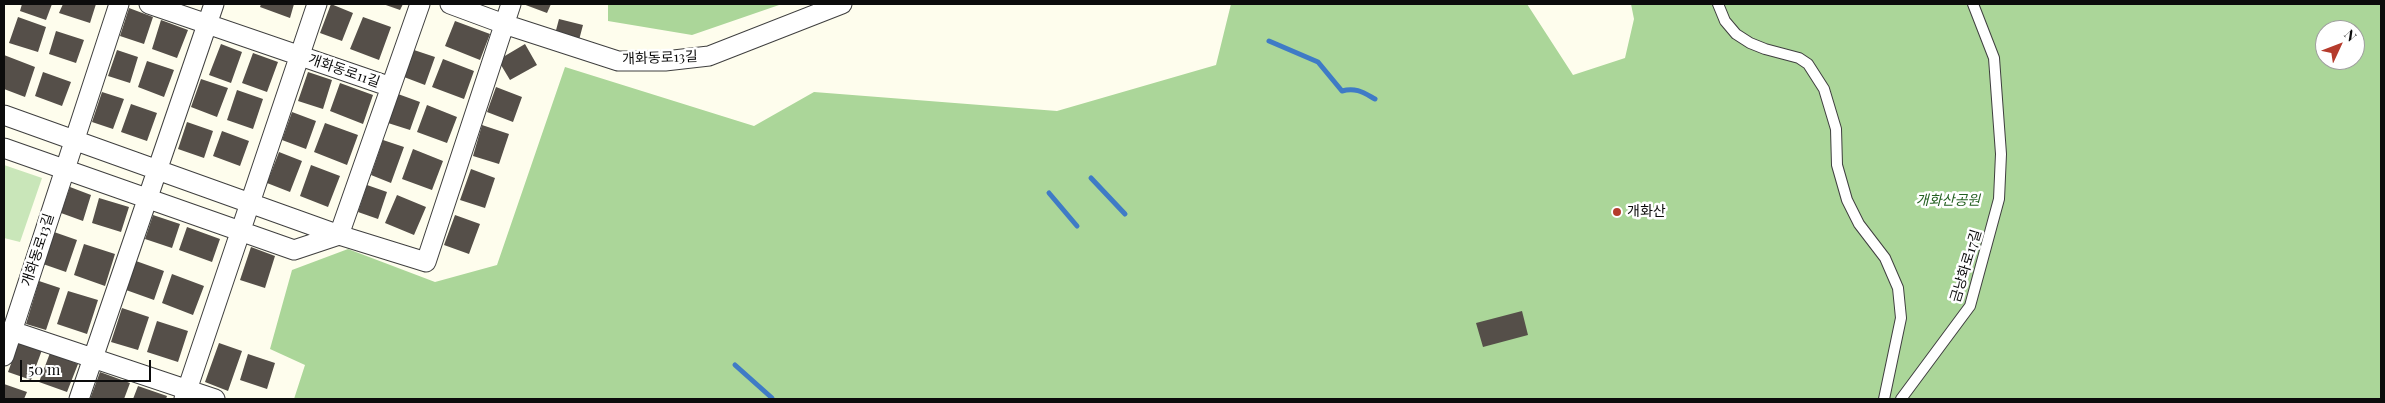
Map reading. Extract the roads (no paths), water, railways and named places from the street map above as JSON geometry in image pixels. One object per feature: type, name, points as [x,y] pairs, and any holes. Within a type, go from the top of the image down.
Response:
[{"type":"street","name":"개화동로13길","points":[[4,356],[119,4]]},
{"type":"street","name":"개화동로11길","points":[[149,4],[391,87],[420,4]]},
{"type":"street","points":[[79,399],[214,4]]},
{"type":"street","name":"개화동로11길","points":[[300,56],[318,4]]},
{"type":"street","name":"개화동로13길","points":[[450,4],[504,24],[618,60],[665,60],[709,56],[842,4]]},
{"type":"street","points":[[4,116],[339,235],[426,262],[510,4]]},
{"type":"street","points":[[185,394],[300,56]]},
{"type":"street","points":[[339,235],[391,87]]},
{"type":"street","points":[[4,148],[294,250],[339,235]]},
{"type":"street","points":[[12,331],[93,358],[185,394],[215,399]]},
{"type":"lane","points":[[1718,4],[1725,21],[1736,34],[1750,43],[1765,49],[1800,58],[1808,64],[1824,89],[1836,129],[1837,165],[1846,200],[1860,224],[1885,258],[1898,288],[1901,318],[1884,399]]},
{"type":"lane","name":"금낭화로17길","points":[[1902,399],[1970,306],[1999,198],[2002,154],[1994,58],[1973,4]]},
{"type":"waterway","points":[[1269,41],[1318,62],[1342,91],[1356,90],[1375,99]]},
{"type":"waterway","points":[[1091,178],[1125,214]]},
{"type":"waterway","points":[[1049,193],[1077,226]]},
{"type":"waterway","points":[[735,365],[772,398]]},
{"type":"place","name":"개화산","points":[[1617,212]]},
{"type":"park label","name":"개화산공원","points":[[1948,201]]}]
